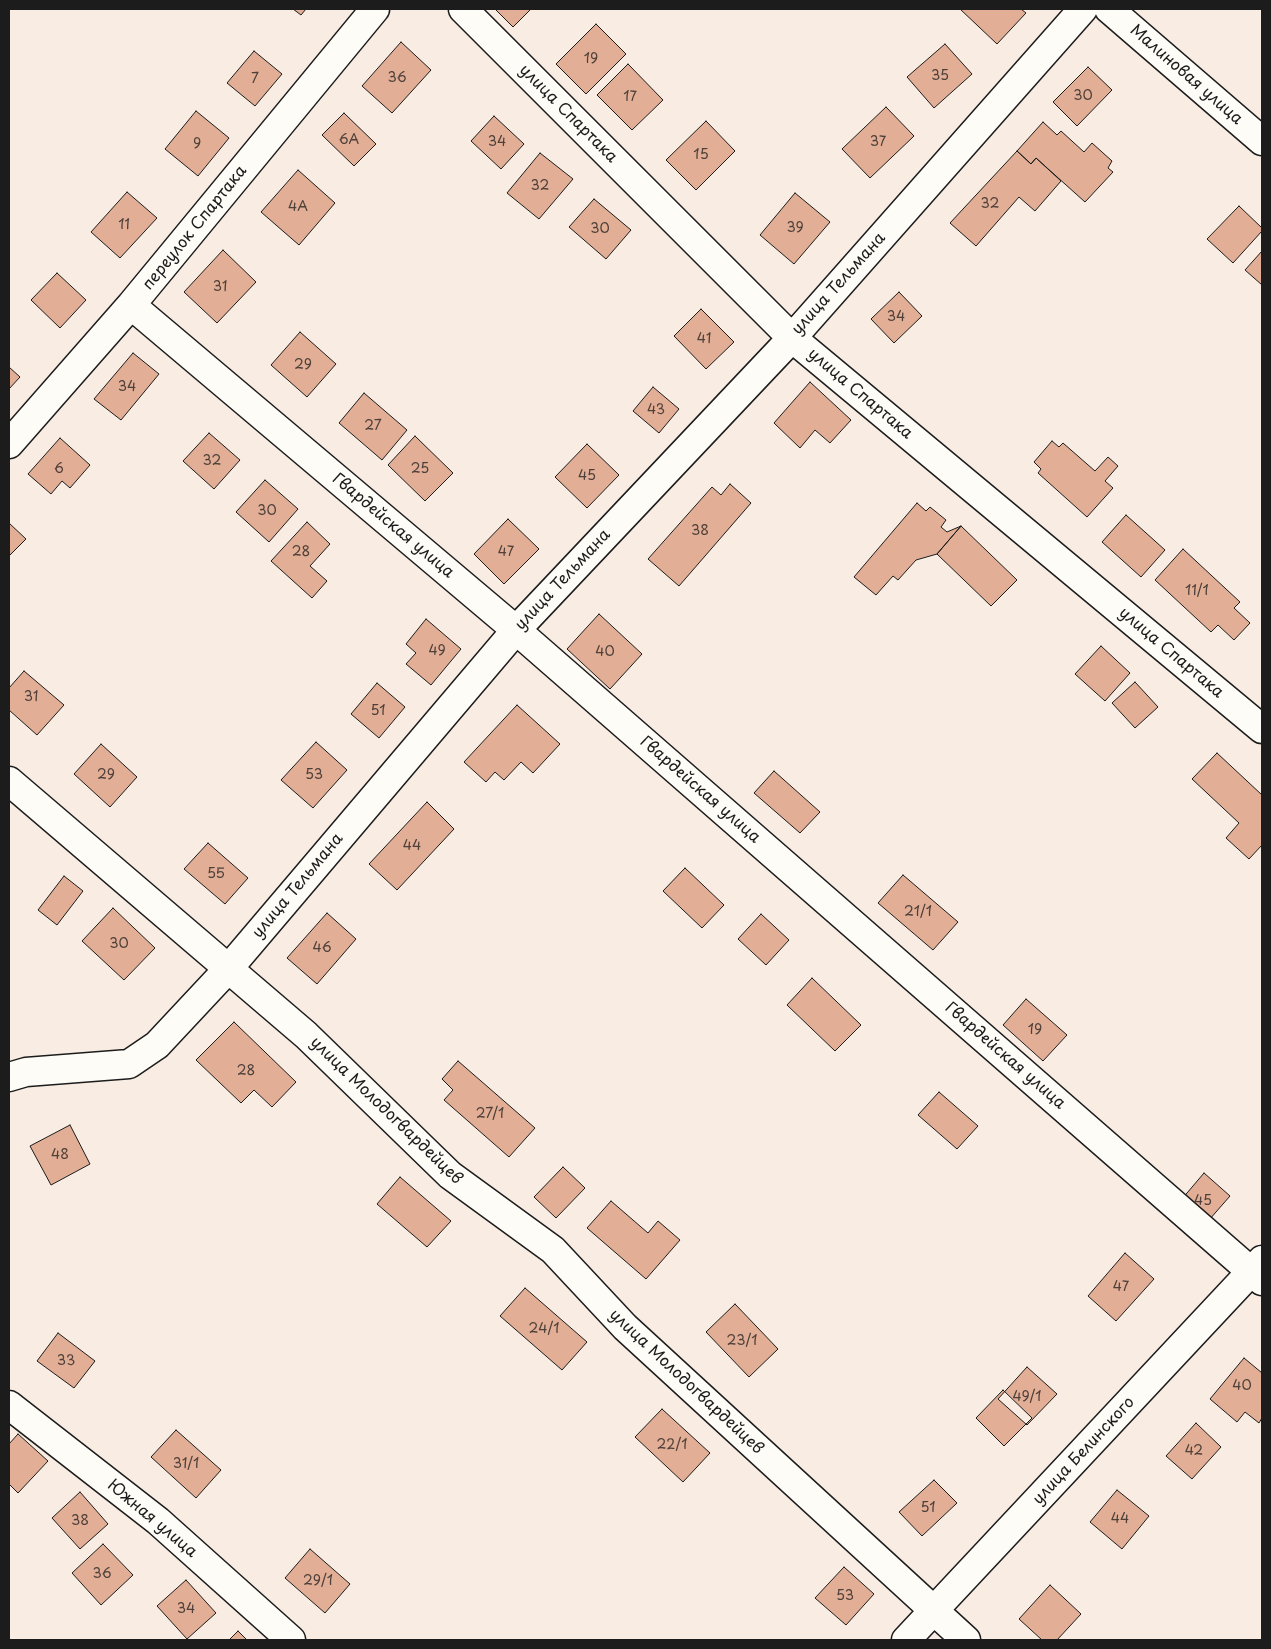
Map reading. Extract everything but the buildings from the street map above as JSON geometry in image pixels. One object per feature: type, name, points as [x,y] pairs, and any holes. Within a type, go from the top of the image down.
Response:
[{"type":"street","name":"переулок Спартака","points":[[9,444],[131,305],[375,9]]},
{"type":"street","name":"улица Спартака","points":[[462,9],[792,338],[1262,729]]},
{"type":"street","name":"улица Тельмана","points":[[9,1077],[26,1072],[129,1064],[157,1045],[229,968],[516,630],[792,338],[1083,9]]},
{"type":"street","name":"Малиновая улица","points":[[1109,9],[1262,141]]},
{"type":"street","name":"Гвардейская улица","points":[[131,305],[516,630],[1259,1271]]},
{"type":"street","name":"улица Молодогвардейцев","points":[[9,781],[306,1035],[450,1175],[553,1250],[625,1327],[966,1640]]},
{"type":"street","name":"улица Белинского","points":[[906,1640],[1259,1271]]},
{"type":"street","name":"Южная улица","points":[[9,1405],[158,1521],[290,1640]]}]
